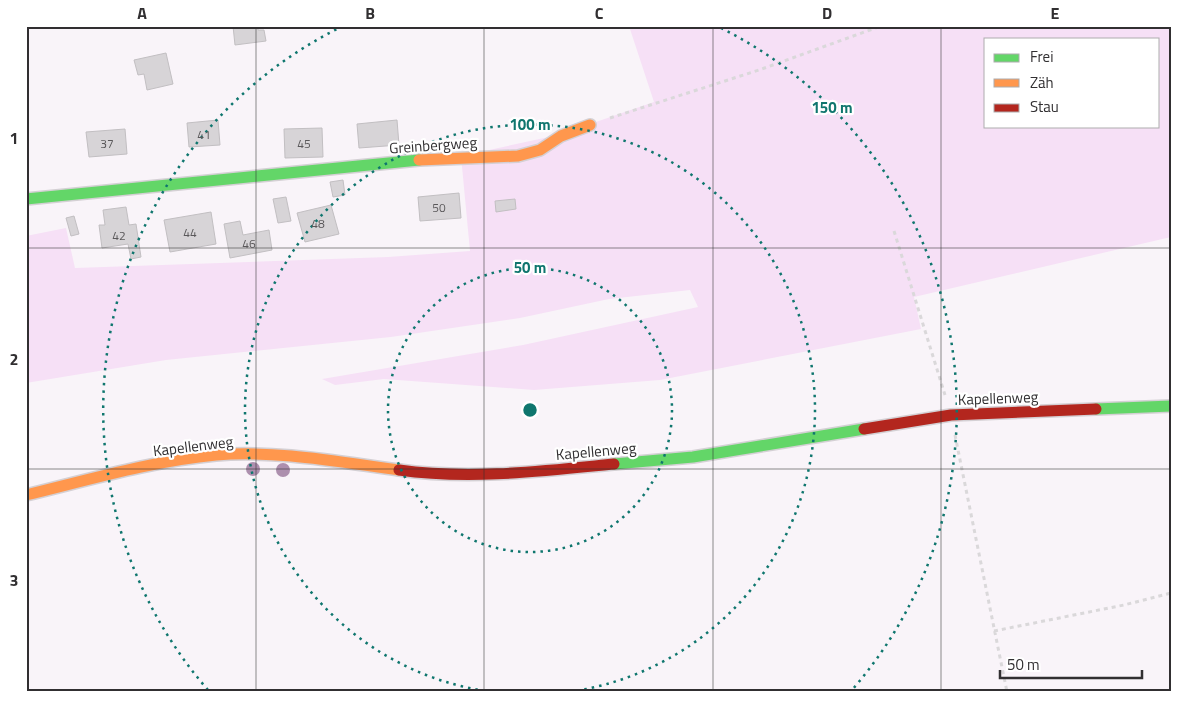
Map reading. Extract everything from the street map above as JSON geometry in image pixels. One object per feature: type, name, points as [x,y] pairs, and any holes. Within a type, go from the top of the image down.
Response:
[{"type":"street","name":"Greinbergweg","points":[[26,199],[436,158],[518,156],[540,150],[561,136],[590,125]]},
{"type":"street","name":"Kapellenweg","points":[[26,495],[124,471],[217,455],[298,456],[428,474],[534,472],[693,457],[951,415],[1171,406]]},
{"type":"path","points":[[590,125],[759,70],[881,26]]},
{"type":"path","points":[[894,231],[951,415],[1007,692]]},
{"type":"path","points":[[994,631],[1124,605],[1171,593]]},
{"type":"shaded area","points":[[629,26],[1171,26],[1171,237],[914,297],[921,329],[660,380],[534,390],[384,379],[335,385],[322,379],[523,345],[698,307],[690,290],[609,299],[520,318],[391,337],[166,360],[26,383],[26,236],[66,228],[75,268],[388,257],[470,251],[461,156],[558,135],[654,102]]},
{"type":"building","points":[[233,26],[258,26],[258,30],[264,30],[266,41],[235,45]]},
{"type":"building","points":[[166,53],[173,84],[147,90],[144,74],[138,75],[134,60]]},
{"type":"building","points":[[218,120],[220,145],[189,147],[187,123]]},
{"type":"building","points":[[397,120],[399,145],[359,148],[357,124]]},
{"type":"building","points":[[322,128],[323,157],[285,158],[284,129]]},
{"type":"building","points":[[125,129],[127,154],[89,157],[86,132]]},
{"type":"building","points":[[343,180],[345,195],[333,197],[330,182]]},
{"type":"building","points":[[459,193],[461,218],[420,221],[418,197]]},
{"type":"building","points":[[286,197],[291,221],[278,223],[273,199]]},
{"type":"building","points":[[515,199],[516,209],[496,212],[495,201]]},
{"type":"building","points":[[331,205],[339,234],[305,242],[297,213]]},
{"type":"building","points":[[126,207],[129,225],[136,224],[141,257],[131,259],[128,244],[102,248],[99,225],[105,225],[103,210]]},
{"type":"building","points":[[211,212],[216,244],[170,252],[164,220]]},
{"type":"building","points":[[74,216],[79,234],[71,236],[66,218]]},
{"type":"building","points":[[240,221],[243,235],[269,230],[272,250],[230,258],[224,224]]},
{"type":"traffic: fast","points":[[26,199],[419,160]]},
{"type":"traffic: fast","points":[[1096,409],[1171,406]]},
{"type":"traffic: fast","points":[[614,464],[693,457],[864,429]]},
{"type":"traffic: slow","points":[[419,160],[518,156],[540,150],[561,136],[590,125]]},
{"type":"traffic: slow","points":[[26,495],[144,466],[216,455],[285,455],[399,470]]},
{"type":"traffic: jam","points":[[864,429],[951,415],[1096,409]]},
{"type":"traffic: jam","points":[[399,470],[426,473],[480,474],[533,472],[614,464]]}]
